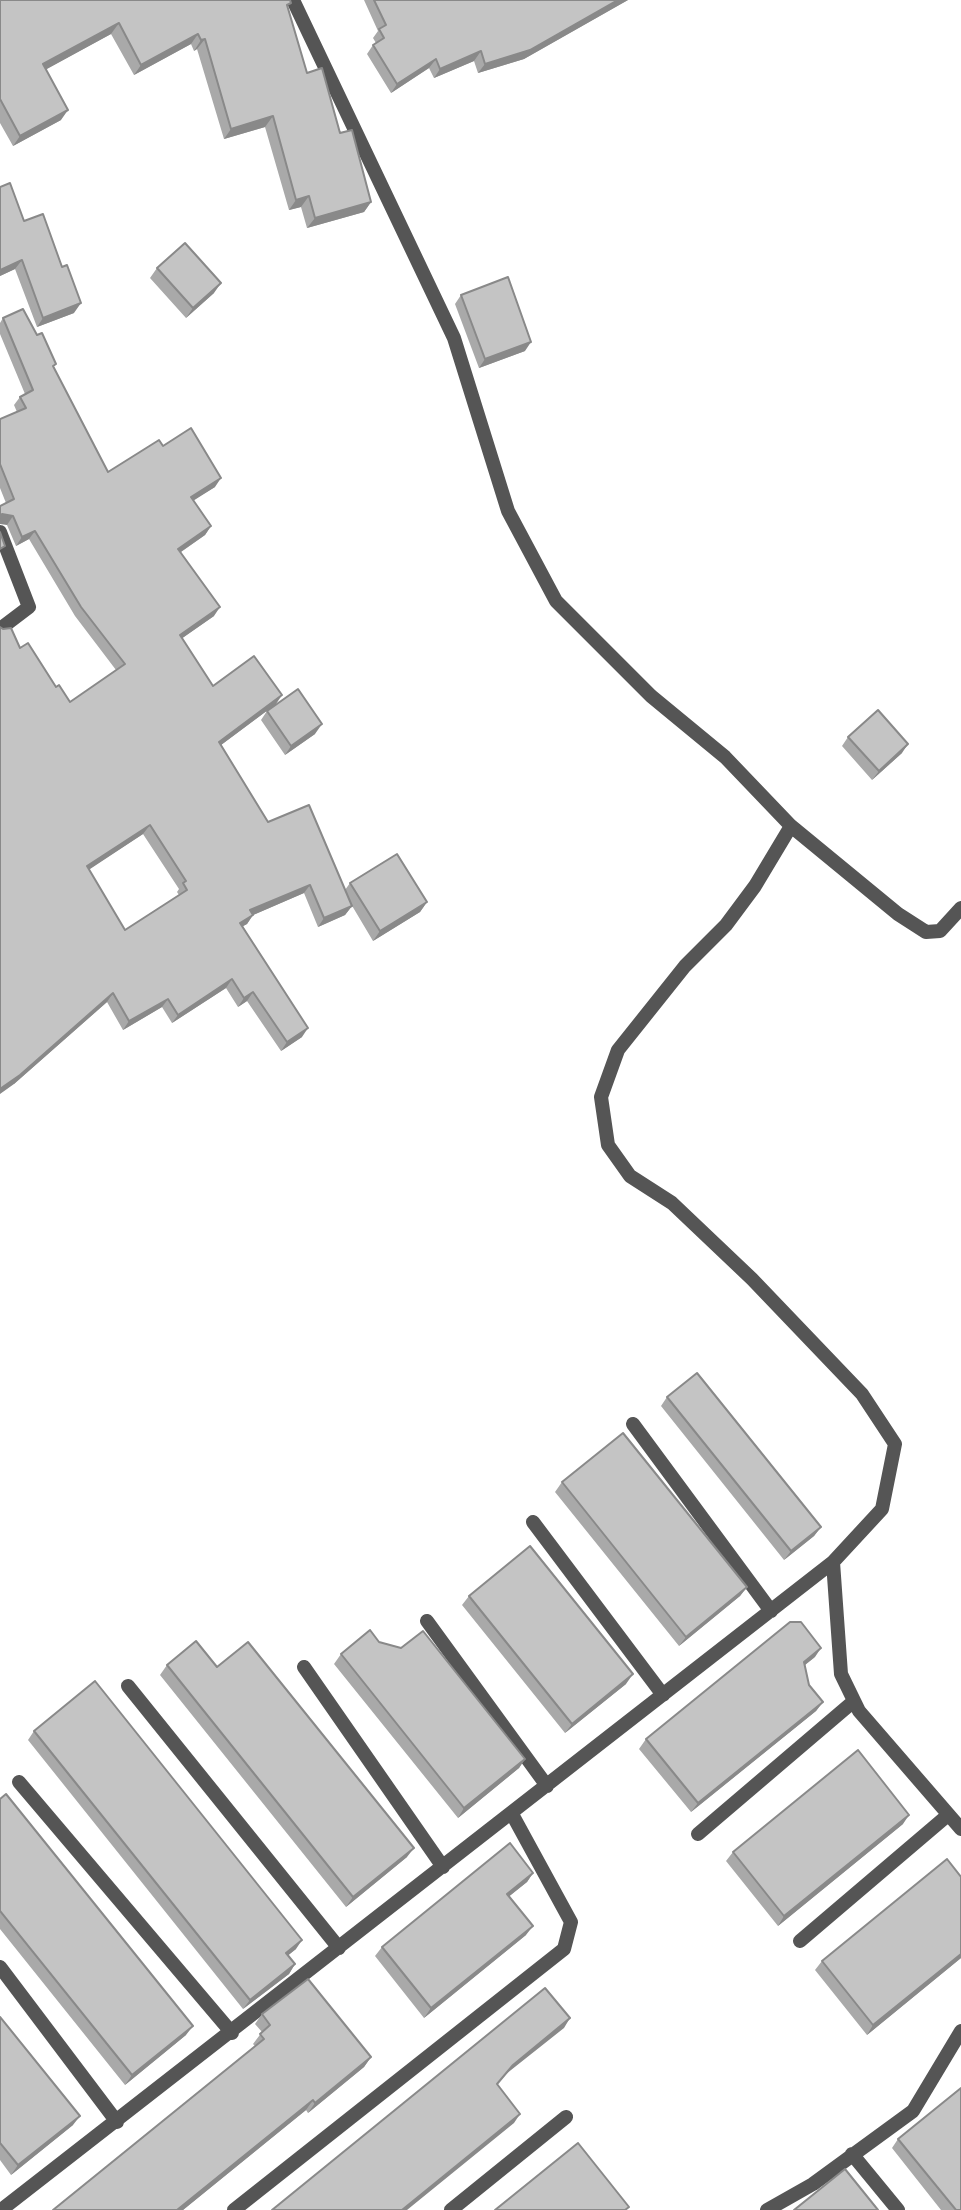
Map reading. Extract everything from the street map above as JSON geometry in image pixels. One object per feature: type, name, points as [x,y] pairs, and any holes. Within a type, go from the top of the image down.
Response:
[{"type":"street","points":[[293,0],[454,338],[508,511],[556,601],[652,696],[725,757],[792,826],[898,915],[926,932],[940,931],[961,908]]},
{"type":"street","points":[[0,532],[29,607],[0,629]]},
{"type":"street","points":[[5,2206],[232,2033],[833,1562],[882,1509],[895,1444],[862,1394],[752,1279],[672,1203],[630,1176],[608,1145],[601,1097],[618,1049],[685,966],[726,925],[755,886],[792,826]]},
{"type":"street","points":[[633,1424],[771,1611]]},
{"type":"street","points":[[533,1522],[663,1695]]},
{"type":"street","points":[[833,1562],[841,1674],[859,1711],[961,1829]]},
{"type":"street","points":[[427,1621],[547,1786]]},
{"type":"street","points":[[304,1667],[443,1867]]},
{"type":"street","points":[[128,1686],[339,1948]]},
{"type":"street","points":[[698,1835],[854,1701]]},
{"type":"street","points":[[19,1782],[232,2033]]},
{"type":"street","points":[[234,2210],[564,1949],[571,1922],[512,1814]]},
{"type":"street","points":[[800,1941],[948,1815]]},
{"type":"street","points":[[0,1967],[117,2122]]},
{"type":"street","points":[[767,2210],[813,2184],[913,2111],[957,2049],[961,2031]]},
{"type":"street","points":[[452,2210],[566,2117]]},
{"type":"street","points":[[852,2154],[898,2210]]},
{"type":"building","points":[[0,0],[290,0],[291,3],[287,5],[307,73],[322,68],[340,133],[352,130],[371,202],[315,218],[309,196],[296,200],[273,116],[231,129],[205,39],[201,40],[198,34],[141,65],[119,23],[43,64],[68,110],[20,136],[0,99]]},
{"type":"building","points":[[374,0],[618,0],[530,50],[485,64],[481,51],[440,69],[436,59],[397,84],[373,45],[384,38],[379,29],[386,25]]},
{"type":"building","points":[[10,183],[24,221],[43,214],[62,267],[67,265],[81,303],[43,318],[22,260],[0,270],[0,187]]},
{"type":"building","points":[[185,243],[221,283],[193,308],[157,268]]},
{"type":"building","points":[[508,277],[531,342],[485,359],[461,295]]},
{"type":"building","points":[[23,309],[37,335],[42,333],[56,364],[53,366],[108,472],[159,440],[163,446],[191,428],[221,478],[191,497],[211,526],[178,549],[220,607],[180,635],[213,686],[254,656],[282,695],[219,742],[268,822],[309,805],[352,906],[324,918],[310,885],[250,910],[253,915],[240,923],[308,1028],[287,1042],[253,992],[244,998],[232,979],[178,1015],[168,999],[129,1021],[113,993],[20,1075],[0,1089],[0,627],[11,628],[20,648],[28,643],[56,687],[59,685],[70,702],[125,664],[81,607],[35,531],[22,537],[13,516],[2,514],[0,518],[0,506],[14,499],[0,464],[0,419],[26,408],[20,397],[33,390],[3,318]],"holes":[[[150,825],[186,881],[183,883],[187,890],[125,930],[87,866]]]},
{"type":"building","points":[[0,532],[5,546],[0,549]]},
{"type":"building","points":[[298,689],[322,724],[291,746],[267,711]]},
{"type":"building","points":[[878,710],[908,744],[879,771],[848,737]]},
{"type":"building","points":[[397,854],[427,902],[380,931],[350,883]]},
{"type":"building","points":[[697,1373],[821,1527],[791,1551],[667,1397]]},
{"type":"building","points":[[623,1433],[747,1587],[686,1637],[562,1482]]},
{"type":"building","points":[[530,1546],[633,1674],[572,1724],[469,1596]]},
{"type":"building","points":[[790,1622],[801,1622],[821,1648],[804,1662],[809,1685],[823,1702],[698,1803],[646,1739]]},
{"type":"building","points":[[370,1630],[379,1642],[401,1648],[423,1631],[525,1759],[464,1808],[341,1654]]},
{"type":"building","points":[[196,1641],[217,1667],[248,1642],[414,1848],[353,1897],[167,1665]]},
{"type":"building","points":[[95,1681],[302,1940],[286,1953],[295,1964],[250,2000],[34,1731]]},
{"type":"building","points":[[858,1750],[909,1815],[784,1916],[733,1852]]},
{"type":"building","points":[[6,1794],[193,2026],[132,2075],[0,1911],[0,1799]]},
{"type":"building","points":[[510,1843],[533,1873],[507,1894],[533,1926],[431,2008],[382,1947]]},
{"type":"building","points":[[947,1859],[961,1877],[961,1954],[873,2025],[822,1961]]},
{"type":"building","points":[[308,1979],[371,2057],[315,2103],[313,2100],[177,2210],[53,2210],[264,2039],[260,2034],[270,2025],[262,2014]]},
{"type":"building","points":[[545,1988],[570,2018],[513,2065],[497,2084],[520,2114],[402,2210],[272,2210]]},
{"type":"building","points":[[0,2017],[80,2116],[18,2165],[0,2143]]},
{"type":"building","points":[[961,2088],[961,2210],[956,2210],[898,2139]]},
{"type":"building","points":[[578,2143],[629,2207],[625,2210],[495,2210]]},
{"type":"building","points":[[845,2169],[878,2210],[794,2210]]}]
